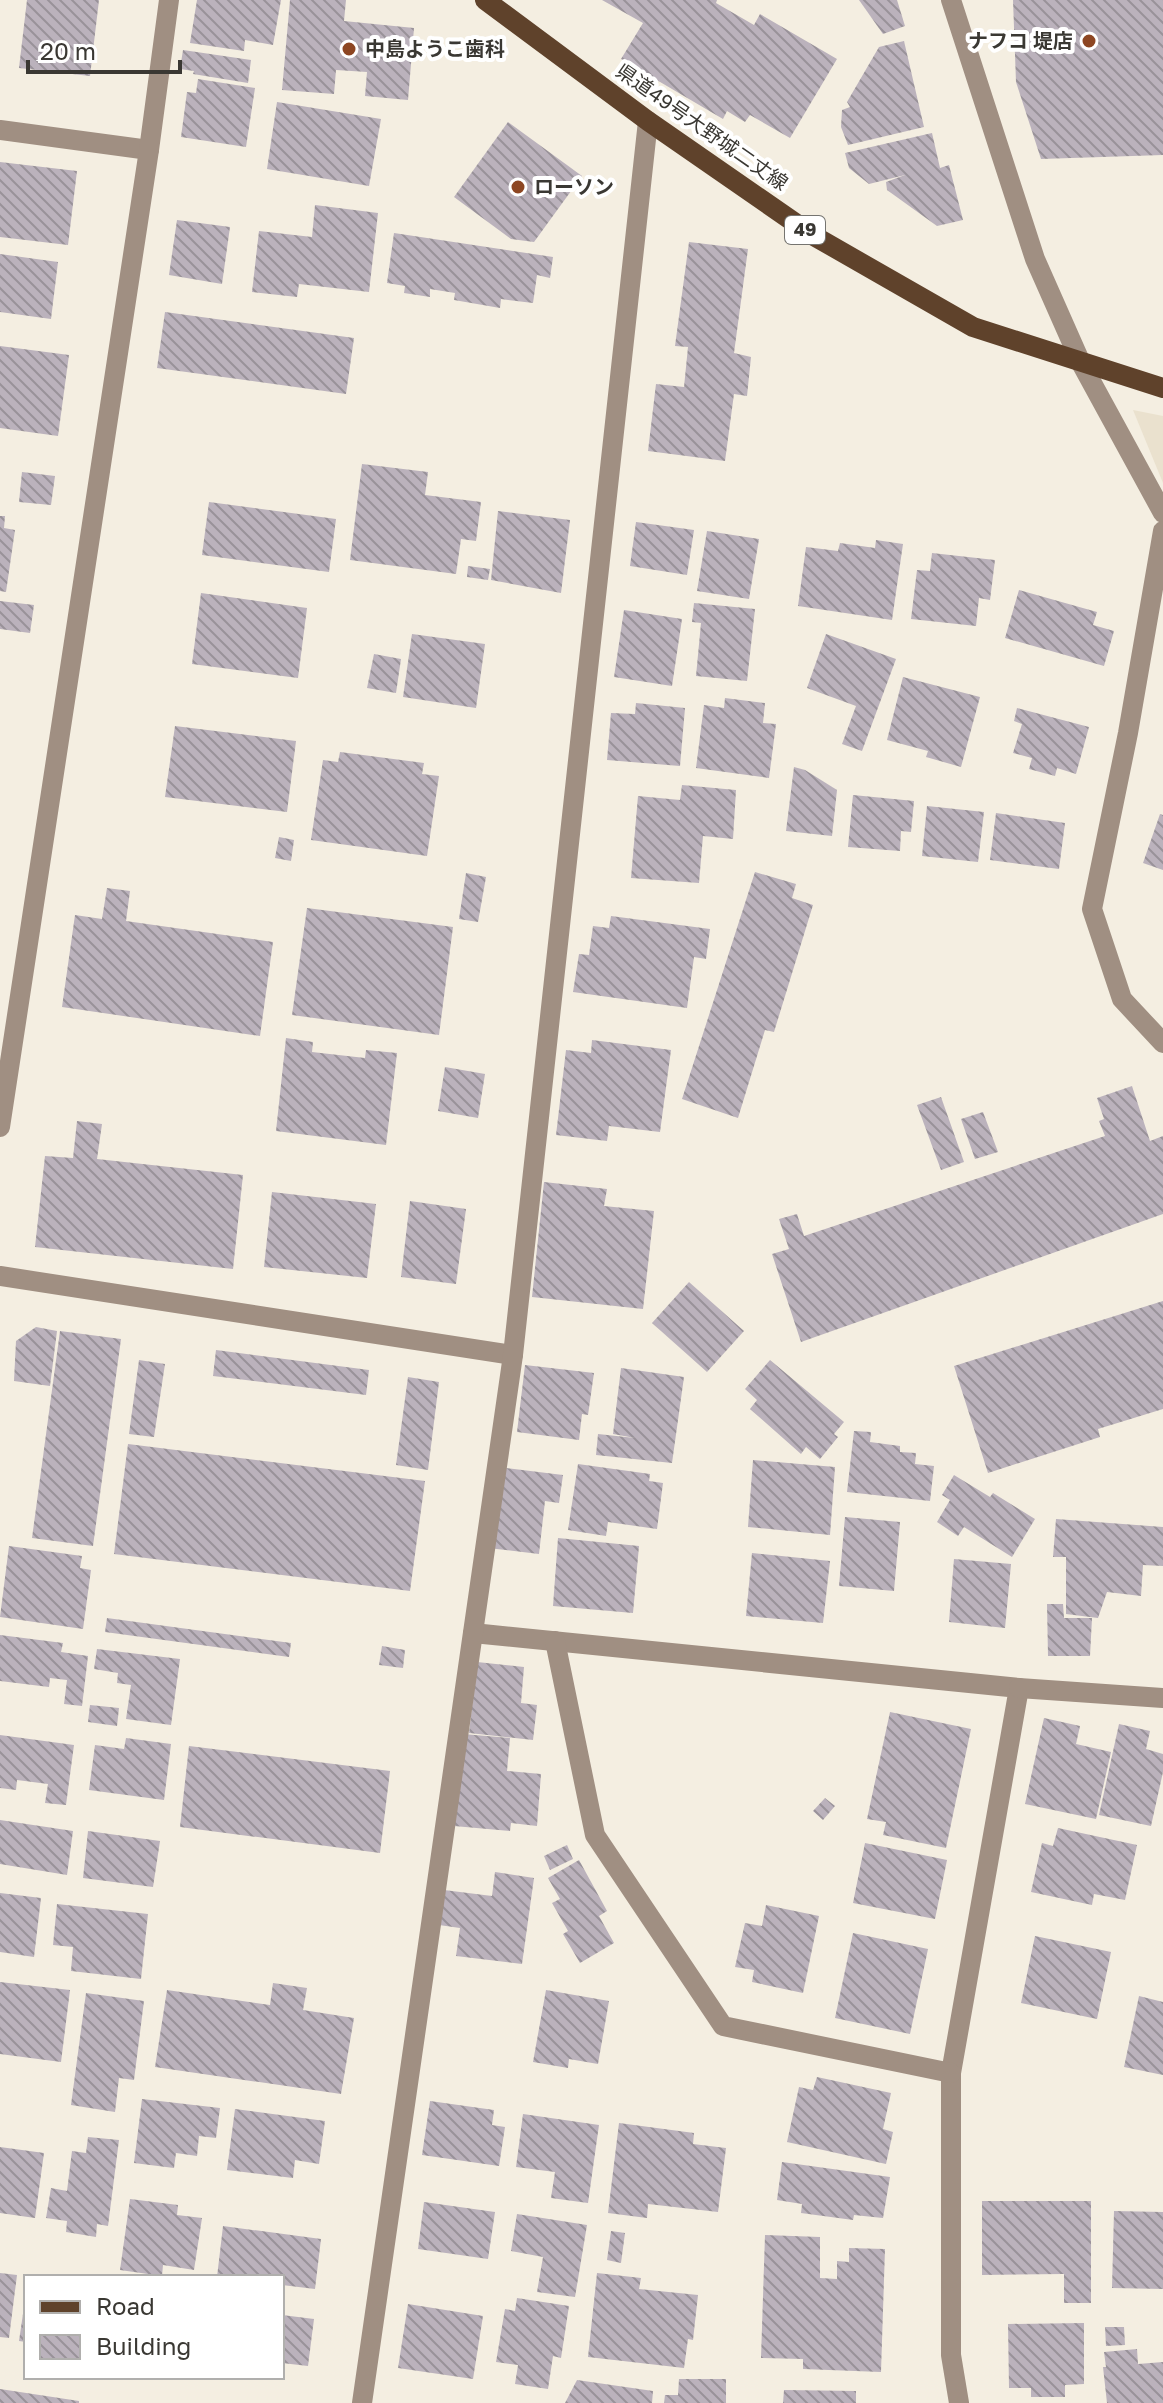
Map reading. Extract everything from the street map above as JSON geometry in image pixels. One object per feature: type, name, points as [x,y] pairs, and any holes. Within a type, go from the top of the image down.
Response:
[{"type":"main road","name":"県道49号大野城二丈線","points":[[485,0],[648,121],[814,236],[973,327],[1163,388]]},
{"type":"street","points":[[0,1127],[149,150],[169,0]]},
{"type":"street","points":[[951,0],[1035,259],[1081,363],[1163,513]]},
{"type":"street","points":[[362,2403],[513,1355],[648,121]]},
{"type":"street","points":[[0,130],[149,150]]},
{"type":"street","points":[[1163,531],[1128,733],[1092,909],[1122,999],[1163,1043]]},
{"type":"street","points":[[0,1276],[513,1355]]},
{"type":"street","points":[[473,1633],[1019,1688],[1163,1698]]},
{"type":"street","points":[[555,1641],[595,1835],[723,2026],[951,2073]]},
{"type":"street","points":[[959,2403],[951,2355],[951,2073],[1019,1688]]},
{"type":"shaded area","points":[[1133,410],[1163,416],[1163,483]]},
{"type":"building","points":[[27,0],[99,0],[90,76],[19,68]]},
{"type":"building","points":[[197,0],[281,0],[273,45],[245,40],[244,51],[190,43]]},
{"type":"building","name":"中島ようこ歯科","points":[[290,0],[346,0],[344,21],[414,28],[408,100],[365,96],[367,72],[336,70],[334,94],[282,90]]},
{"type":"building","points":[[602,0],[717,0],[716,3],[754,25],[760,14],[837,59],[790,138],[750,115],[745,122],[727,111],[723,119],[621,59],[643,23]]},
{"type":"building","points":[[859,0],[897,0],[905,26],[883,34]]},
{"type":"building","name":"ナフコ 堤店","points":[[1013,0],[1163,0],[1163,155],[1041,159],[1016,82]]},
{"type":"building","points":[[904,41],[924,127],[848,145],[841,127],[842,110],[850,107],[847,102],[879,47]]},
{"type":"building","points":[[183,50],[251,60],[248,83],[180,69]]},
{"type":"building","points":[[198,79],[255,88],[246,147],[181,137],[187,92],[196,93]]},
{"type":"building","points":[[277,102],[381,119],[369,186],[267,169]]},
{"type":"building","name":"ローソン","points":[[508,122],[582,176],[534,242],[511,239],[454,197]]},
{"type":"building","points":[[932,133],[940,168],[949,165],[963,220],[937,226],[887,190],[886,182],[905,175],[869,184],[849,168],[845,153]]},
{"type":"building","points":[[0,162],[77,171],[68,245],[0,237]]},
{"type":"building","points":[[315,205],[378,213],[369,292],[299,284],[297,297],[252,292],[259,231],[312,237]]},
{"type":"building","points":[[177,220],[230,227],[222,284],[169,275]]},
{"type":"building","points":[[394,233],[553,257],[550,278],[537,275],[533,303],[501,299],[500,308],[454,300],[455,293],[430,289],[430,297],[404,293],[405,286],[387,283]]},
{"type":"building","points":[[689,242],[748,249],[734,353],[751,357],[747,396],[734,394],[725,461],[648,451],[656,384],[684,387],[688,347],[675,346]]},
{"type":"building","points":[[0,254],[58,262],[51,319],[0,312]]},
{"type":"building","points":[[165,312],[354,338],[346,394],[157,368]]},
{"type":"building","points":[[0,346],[69,355],[58,436],[0,428]]},
{"type":"building","points":[[362,464],[428,472],[425,495],[481,502],[476,541],[461,539],[456,574],[350,560]]},
{"type":"building","points":[[22,472],[55,476],[51,505],[19,502]]},
{"type":"building","points":[[209,502],[336,519],[329,572],[202,555]]},
{"type":"building","points":[[498,511],[570,520],[561,593],[491,580]]},
{"type":"building","points":[[0,516],[5,516],[4,528],[15,530],[6,592],[0,591]]},
{"type":"building","points":[[636,522],[694,530],[687,575],[630,566]]},
{"type":"building","points":[[707,531],[759,539],[749,599],[697,591]]},
{"type":"building","points":[[876,540],[903,544],[892,620],[798,606],[806,547],[838,551],[840,543],[875,548]]},
{"type":"building","points":[[932,553],[995,560],[990,600],[979,598],[976,626],[911,619],[917,570],[930,571]]},
{"type":"building","points":[[468,566],[490,569],[488,580],[467,577]]},
{"type":"building","points":[[1019,590],[1097,612],[1093,625],[1114,631],[1104,666],[1005,638]]},
{"type":"building","points":[[201,593],[307,608],[298,678],[192,664]]},
{"type":"building","points":[[0,601],[34,605],[30,633],[0,629]]},
{"type":"building","points":[[694,603],[755,609],[747,681],[696,676],[701,623],[692,622]]},
{"type":"building","points":[[624,610],[682,619],[672,686],[614,677]]},
{"type":"building","points":[[412,634],[485,644],[476,708],[403,697]]},
{"type":"building","points":[[826,634],[896,659],[862,751],[842,744],[856,706],[807,688]]},
{"type":"building","points":[[374,654],[401,659],[396,693],[367,688]]},
{"type":"building","points":[[903,677],[980,697],[961,767],[926,757],[928,751],[887,740]]},
{"type":"building","points":[[725,698],[765,703],[763,723],[776,724],[769,778],[696,768],[704,705],[724,708]]},
{"type":"building","points":[[636,703],[685,708],[680,766],[607,760],[611,713],[635,714]]},
{"type":"building","points":[[1017,708],[1089,727],[1076,774],[1057,768],[1055,776],[1029,769],[1032,758],[1013,753],[1022,724],[1014,721]]},
{"type":"building","points":[[175,726],[296,741],[287,812],[165,797]]},
{"type":"building","points":[[340,752],[424,763],[422,774],[439,776],[427,856],[311,840],[323,760],[338,762]]},
{"type":"building","points":[[794,767],[805,770],[837,790],[832,836],[786,831]]},
{"type":"building","points":[[682,785],[736,790],[733,839],[703,836],[699,883],[631,878],[638,796],[680,800]]},
{"type":"building","points":[[853,795],[914,801],[911,832],[901,831],[900,851],[848,847]]},
{"type":"building","points":[[927,806],[984,812],[978,862],[922,856]]},
{"type":"building","points":[[996,813],[1065,823],[1059,869],[990,860]]},
{"type":"building","points":[[1160,814],[1163,815],[1163,870],[1143,863]]},
{"type":"building","points":[[279,837],[294,840],[291,861],[275,858]]},
{"type":"building","points":[[755,872],[796,884],[792,898],[813,905],[774,1032],[765,1030],[738,1118],[682,1099]]},
{"type":"building","points":[[466,873],[486,877],[478,922],[459,919]]},
{"type":"building","points":[[107,888],[130,891],[126,921],[273,942],[260,1036],[62,1007],[75,915],[102,919]]},
{"type":"building","points":[[307,908],[453,927],[439,1035],[292,1015]]},
{"type":"building","points":[[611,916],[710,929],[706,959],[694,957],[687,1008],[573,992],[579,954],[589,955],[593,926],[609,928]]},
{"type":"building","points":[[286,1038],[313,1042],[312,1052],[365,1058],[366,1050],[397,1053],[386,1145],[276,1131]]},
{"type":"building","points":[[592,1040],[671,1050],[660,1132],[609,1126],[607,1141],[556,1135],[566,1050],[591,1053]]},
{"type":"building","points":[[445,1067],[485,1074],[478,1118],[438,1111]]},
{"type":"building","points":[[1132,1086],[1150,1141],[1163,1136],[1163,1214],[801,1342],[772,1254],[789,1249],[779,1219],[797,1214],[804,1236],[1105,1136],[1099,1121],[1104,1119],[1097,1098]]},
{"type":"building","points":[[941,1097],[964,1162],[941,1170],[917,1105]]},
{"type":"building","points":[[983,1112],[998,1152],[975,1159],[961,1119]]},
{"type":"building","points":[[77,1121],[102,1124],[97,1159],[243,1175],[233,1269],[35,1247],[45,1156],[73,1158]]},
{"type":"building","points":[[544,1182],[607,1189],[604,1206],[654,1211],[643,1309],[532,1297]]},
{"type":"building","points":[[272,1192],[376,1204],[367,1278],[264,1267]]},
{"type":"building","points":[[410,1201],[466,1209],[456,1284],[401,1277]]},
{"type":"building","points":[[689,1282],[744,1331],[707,1372],[652,1323]]},
{"type":"building","points":[[1163,1301],[1163,1409],[1098,1429],[1100,1437],[988,1473],[954,1366]]},
{"type":"building","points":[[36,1327],[57,1331],[50,1386],[14,1381],[16,1341]]},
{"type":"building","points":[[60,1331],[121,1339],[93,1546],[32,1538]]},
{"type":"building","points":[[216,1350],[369,1370],[366,1395],[213,1376]]},
{"type":"building","points":[[139,1360],[165,1364],[154,1437],[129,1434]]},
{"type":"building","points":[[770,1360],[844,1422],[834,1434],[838,1437],[820,1459],[806,1447],[801,1454],[750,1409],[757,1400],[745,1389]]},
{"type":"building","points":[[525,1365],[594,1373],[588,1415],[582,1414],[579,1440],[517,1432]]},
{"type":"building","points":[[621,1368],[684,1377],[672,1463],[596,1455],[598,1434],[635,1438],[613,1434]]},
{"type":"building","points":[[408,1377],[439,1382],[428,1470],[396,1465]]},
{"type":"building","points":[[854,1431],[871,1432],[870,1442],[900,1446],[900,1452],[916,1453],[915,1464],[934,1466],[930,1501],[847,1492]]},
{"type":"building","points":[[128,1444],[425,1481],[410,1591],[114,1554]]},
{"type":"building","points":[[753,1460],[835,1467],[830,1535],[748,1527]]},
{"type":"building","points":[[578,1464],[650,1474],[649,1481],[663,1483],[657,1529],[608,1522],[606,1536],[568,1530]]},
{"type":"building","points":[[498,1467],[563,1475],[559,1503],[545,1501],[539,1554],[488,1548]]},
{"type":"building","points":[[954,1475],[990,1497],[993,1493],[1035,1519],[1012,1557],[964,1527],[958,1536],[937,1522],[950,1500],[942,1495]]},
{"type":"building","points":[[845,1517],[900,1522],[894,1591],[839,1586]]},
{"type":"building","points":[[1056,1519],[1163,1527],[1163,1566],[1143,1565],[1141,1596],[1107,1592],[1098,1618],[1066,1614],[1066,1557],[1053,1557]]},
{"type":"building","points":[[558,1538],[639,1546],[633,1613],[553,1606]]},
{"type":"building","points":[[9,1546],[82,1556],[80,1568],[91,1570],[83,1629],[0,1617]]},
{"type":"building","points":[[752,1553],[830,1561],[823,1623],[746,1616]]},
{"type":"building","points":[[954,1559],[1011,1564],[1005,1628],[949,1622]]},
{"type":"building","points":[[1047,1604],[1063,1604],[1064,1618],[1092,1618],[1090,1656],[1048,1656]]},
{"type":"building","points":[[107,1618],[291,1643],[289,1657],[105,1632]]},
{"type":"building","points":[[0,1635],[63,1643],[61,1652],[88,1656],[82,1706],[64,1704],[67,1680],[50,1678],[49,1687],[0,1681]]},
{"type":"building","points":[[382,1646],[405,1650],[403,1668],[379,1665]]},
{"type":"building","points":[[97,1649],[180,1659],[171,1725],[126,1719],[131,1685],[117,1683],[118,1673],[94,1669]]},
{"type":"building","points":[[477,1662],[524,1667],[521,1703],[537,1705],[533,1740],[469,1733]]},
{"type":"building","points":[[90,1705],[119,1708],[117,1726],[88,1722]]},
{"type":"building","points":[[890,1712],[971,1729],[946,1848],[883,1835],[886,1822],[867,1819]]},
{"type":"building","points":[[1044,1718],[1080,1726],[1076,1744],[1111,1752],[1096,1819],[1025,1804]]},
{"type":"building","points":[[1119,1724],[1150,1731],[1146,1749],[1163,1754],[1163,1772],[1151,1826],[1099,1815]]},
{"type":"building","points":[[463,1734],[510,1738],[507,1771],[541,1774],[537,1826],[511,1823],[510,1831],[454,1826]]},
{"type":"building","points":[[0,1735],[74,1745],[66,1805],[45,1803],[48,1784],[17,1780],[16,1790],[0,1788]]},
{"type":"building","points":[[126,1738],[171,1744],[164,1800],[89,1790],[95,1745],[124,1749]]},
{"type":"building","points":[[189,1746],[390,1771],[380,1853],[180,1827]]},
{"type":"building","points":[[825,1798],[835,1806],[823,1820],[813,1811]]},
{"type":"building","points":[[0,1820],[73,1831],[67,1875],[0,1864]]},
{"type":"building","points":[[1058,1828],[1137,1845],[1125,1900],[1094,1894],[1092,1905],[1031,1892],[1042,1843],[1053,1846]]},
{"type":"building","points":[[88,1831],[160,1841],[153,1887],[83,1878]]},
{"type":"building","points":[[865,1843],[947,1860],[935,1919],[853,1903]]},
{"type":"building","points":[[567,1845],[573,1859],[550,1870],[544,1856]]},
{"type":"building","points":[[579,1860],[607,1911],[599,1916],[614,1943],[580,1963],[563,1934],[568,1931],[552,1903],[560,1899],[548,1878]]},
{"type":"building","points":[[495,1872],[534,1878],[522,1964],[456,1956],[460,1928],[439,1925],[444,1890],[492,1896]]},
{"type":"building","points":[[0,1893],[41,1898],[34,1957],[0,1952]]},
{"type":"building","points":[[57,1904],[148,1914],[141,1979],[71,1971],[73,1947],[53,1945]]},
{"type":"building","points":[[766,1905],[819,1916],[803,1993],[752,1982],[754,1970],[735,1967],[745,1923],[762,1926]]},
{"type":"building","points":[[853,1933],[928,1949],[910,2034],[835,2018]]},
{"type":"building","points":[[1035,1936],[1111,1952],[1097,2019],[1021,2003]]},
{"type":"building","points":[[0,1982],[70,1990],[61,2062],[0,2054]]},
{"type":"building","points":[[273,1983],[307,1988],[303,2010],[354,2018],[341,2094],[155,2067],[167,1990],[270,2005]]},
{"type":"building","points":[[546,1990],[609,2001],[598,2064],[569,2059],[568,2068],[533,2062]]},
{"type":"building","points":[[86,1993],[144,2001],[134,2080],[119,2078],[115,2112],[71,2105]]},
{"type":"building","points":[[1139,1996],[1163,2002],[1163,2075],[1124,2067]]},
{"type":"building","points":[[817,2077],[891,2093],[883,2129],[893,2132],[886,2164],[787,2142],[799,2087],[813,2090]]},
{"type":"building","points":[[142,2099],[220,2108],[216,2138],[199,2136],[197,2156],[176,2153],[174,2168],[134,2163]]},
{"type":"building","points":[[430,2101],[494,2110],[492,2125],[505,2127],[499,2166],[422,2155]]},
{"type":"building","points":[[235,2109],[325,2121],[319,2164],[295,2160],[293,2178],[227,2170]]},
{"type":"building","points":[[523,2114],[599,2125],[588,2203],[551,2198],[555,2172],[516,2167]]},
{"type":"building","points":[[619,2123],[694,2133],[693,2144],[726,2148],[718,2212],[648,2204],[647,2218],[608,2213]]},
{"type":"building","points":[[88,2137],[119,2140],[108,2226],[97,2224],[96,2237],[66,2232],[67,2221],[46,2218],[51,2188],[67,2191],[72,2151],[86,2153]]},
{"type":"building","points":[[0,2147],[44,2153],[35,2218],[0,2213]]},
{"type":"building","points":[[782,2162],[890,2177],[883,2218],[854,2215],[853,2220],[801,2213],[802,2204],[777,2200]]},
{"type":"building","points":[[130,2199],[178,2205],[177,2215],[202,2218],[194,2270],[163,2265],[162,2275],[155,2275],[120,2270]]},
{"type":"building","points":[[982,2201],[1091,2201],[1091,2303],[1064,2303],[1064,2274],[982,2275]]},
{"type":"building","points":[[424,2202],[495,2212],[488,2259],[418,2249]]},
{"type":"building","points":[[1114,2211],[1163,2212],[1163,2289],[1112,2288]]},
{"type":"building","points":[[517,2214],[587,2225],[575,2297],[537,2292],[543,2257],[511,2251]]},
{"type":"building","points":[[223,2226],[321,2239],[315,2289],[284,2285],[284,2275],[217,2275]]},
{"type":"building","points":[[611,2231],[625,2233],[621,2263],[607,2260]]},
{"type":"building","points":[[765,2235],[820,2237],[820,2278],[837,2279],[837,2261],[849,2262],[849,2248],[885,2249],[881,2372],[803,2369],[803,2359],[761,2358]]},
{"type":"building","points":[[0,2273],[17,2275],[9,2338],[0,2337]]},
{"type":"building","points":[[597,2273],[641,2278],[639,2289],[698,2295],[693,2340],[688,2339],[684,2368],[588,2357]]},
{"type":"building","points":[[517,2298],[569,2306],[561,2358],[553,2356],[548,2389],[515,2384],[518,2365],[496,2362],[505,2309],[515,2311]]},
{"type":"building","points":[[408,2304],[483,2316],[473,2379],[398,2368]]},
{"type":"building","points":[[24,2307],[24,2342],[19,2341]]},
{"type":"building","points":[[284,2315],[314,2319],[308,2366],[284,2363]]},
{"type":"building","points":[[1084,2323],[1084,2384],[1065,2385],[1065,2397],[1031,2397],[1031,2388],[1009,2388],[1008,2324]]},
{"type":"building","points":[[1105,2327],[1124,2327],[1125,2345],[1106,2346]]},
{"type":"building","points":[[1137,2349],[1138,2364],[1163,2362],[1163,2403],[1107,2403],[1104,2352]]},
{"type":"building","points":[[679,2379],[726,2379],[726,2403],[664,2403],[665,2395],[678,2395]]},
{"type":"building","points":[[577,2380],[653,2391],[652,2403],[565,2403]]},
{"type":"building","points":[[0,2389],[79,2401],[79,2403],[0,2403]]},
{"type":"building","points":[[784,2390],[856,2391],[856,2403],[783,2403]]},
{"type":"place","name":"ナフコ 堤店","points":[[1089,41]]},
{"type":"place","name":"中島ようこ歯科","points":[[349,49]]},
{"type":"place","name":"ローソン","points":[[518,187]]}]
